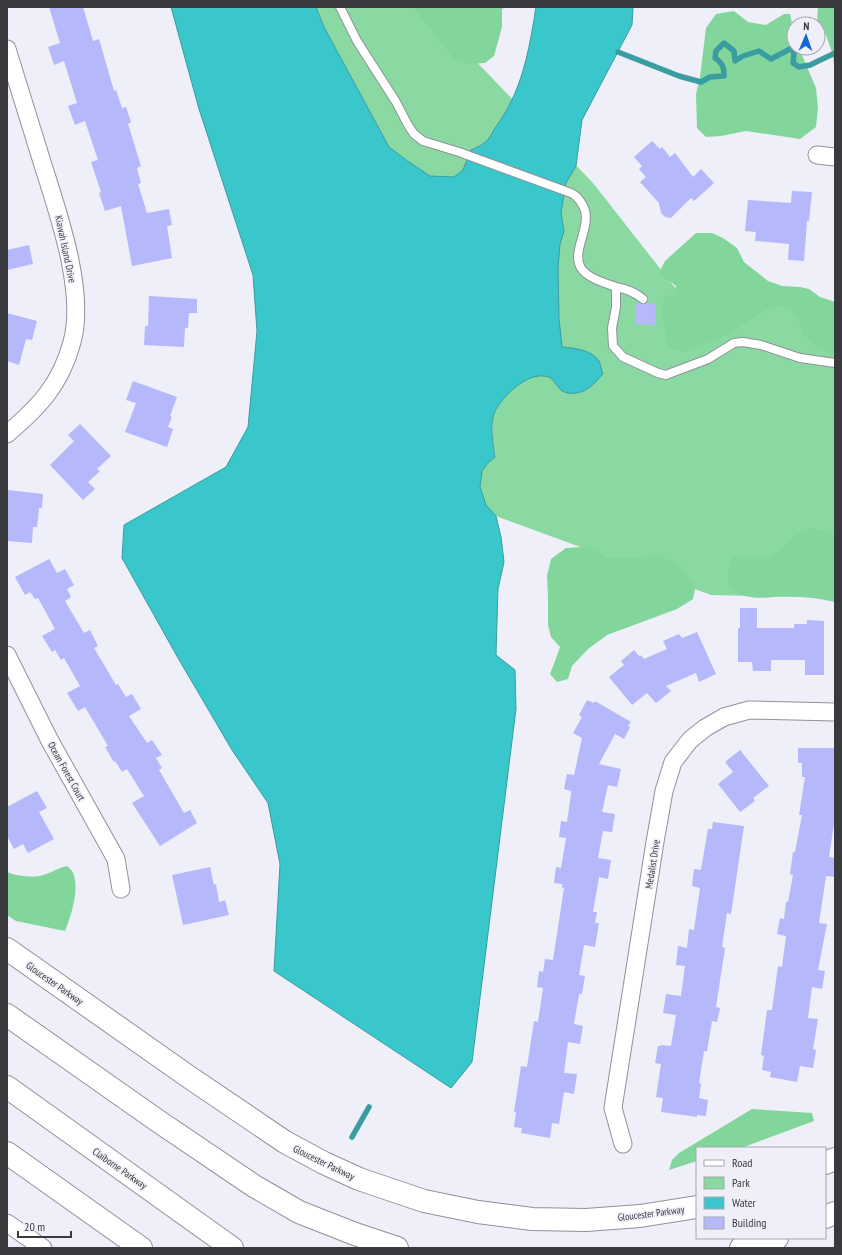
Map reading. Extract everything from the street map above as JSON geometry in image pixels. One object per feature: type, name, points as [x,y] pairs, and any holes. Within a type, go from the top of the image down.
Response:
[{"type":"main road","name":"Gloucester Parkway","points":[[7,949],[189,1077],[285,1142],[324,1163],[359,1179],[424,1201],[478,1212],[532,1219],[586,1220],[640,1216],[696,1207]]},
{"type":"main road","points":[[7,1015],[158,1121],[254,1186],[299,1212],[355,1234],[398,1248]]},
{"type":"main road","name":"Claiborne Parkway","points":[[7,1088],[232,1248]]},
{"type":"main road","points":[[7,1153],[141,1248]]},
{"type":"main road","points":[[826,1162],[835,1158]]},
{"type":"main road","points":[[741,1248],[773,1239]]},
{"type":"street","name":"Kiawah Island Drive","points":[[7,49],[58,212],[73,274],[75,318],[73,340],[59,377],[38,406],[7,434]]},
{"type":"street","points":[[817,155],[835,157]]},
{"type":"street","name":"Ocean Forest Court","points":[[7,655],[50,740],[116,859],[121,889]]},
{"type":"street","name":"Medalist Drive","points":[[622,1144],[613,1108],[655,842],[664,791],[673,762],[690,740],[705,728],[724,717],[749,710],[835,712]]},
{"type":"street","points":[[7,1223],[43,1248]]},
{"type":"lane","points":[[340,7],[357,41],[396,102],[414,134],[423,140],[571,193],[579,198],[585,208],[586,214],[586,223],[579,252],[581,268],[592,277],[616,287],[627,289],[636,293],[643,299]]},
{"type":"lane","points":[[616,287],[616,307],[612,328],[613,346],[623,358],[658,373],[666,375],[708,359],[734,343],[743,342],[761,345],[800,358],[835,363]]},
{"type":"green space","points":[[316,7],[453,7],[470,55],[593,183],[680,294],[835,307],[835,598],[711,595],[496,516],[486,505],[480,487],[482,471],[495,457],[493,442],[493,415],[503,398],[430,176],[389,147],[324,27]]},
{"type":"green space","points":[[413,7],[504,7],[502,10],[502,27],[494,56],[485,63],[471,64],[455,60]]},
{"type":"green space","points":[[818,7],[835,7],[835,77],[833,55],[826,35],[826,16],[817,16]]},
{"type":"green space","points":[[734,11],[748,22],[766,25],[784,14],[790,14],[790,16],[786,16],[786,56],[802,56],[816,88],[818,108],[816,127],[800,139],[746,131],[721,136],[706,137],[697,128],[696,94],[700,77],[706,28],[716,14]]},
{"type":"green space","points":[[696,233],[712,233],[723,238],[737,248],[744,262],[768,281],[782,286],[809,289],[820,297],[835,302],[835,355],[818,349],[803,335],[799,321],[792,311],[779,306],[769,308],[725,336],[686,352],[668,348],[661,312],[665,298],[674,294],[676,286],[659,273],[665,261]]},
{"type":"green space","points":[[812,528],[835,533],[835,602],[794,596],[752,597],[736,592],[728,586],[728,568],[733,557],[769,557],[784,548],[795,535]]},
{"type":"green space","points":[[582,547],[597,551],[607,557],[627,559],[658,555],[675,563],[687,574],[695,589],[693,599],[677,609],[607,635],[588,649],[572,666],[568,679],[557,682],[550,674],[560,647],[551,637],[548,625],[547,576],[551,559],[566,548]]},
{"type":"green space","points":[[67,866],[73,873],[76,887],[70,918],[65,931],[16,921],[7,915],[7,872],[22,876],[36,877]]},
{"type":"green space","points":[[752,1109],[812,1113],[814,1121],[744,1147],[696,1147],[696,1161],[669,1170],[672,1160],[679,1153]]},
{"type":"water","points":[[171,7],[316,7],[324,27],[389,147],[430,176],[454,177],[463,170],[471,150],[486,142],[512,100],[527,55],[536,7],[633,7],[632,25],[582,120],[576,166],[566,183],[561,213],[564,231],[560,244],[558,268],[559,319],[562,347],[577,349],[592,354],[599,361],[603,374],[589,388],[576,393],[562,391],[551,378],[546,376],[536,376],[514,388],[507,394],[494,414],[492,429],[495,457],[482,471],[480,487],[486,505],[496,516],[501,537],[504,562],[498,589],[496,655],[515,670],[516,709],[472,1062],[451,1088],[274,971],[280,864],[268,803],[232,750],[122,558],[124,525],[226,467],[248,427],[257,331],[253,275],[199,109]]},
{"type":"building","points":[[49,7],[83,7],[93,41],[99,39],[114,91],[116,90],[122,108],[126,107],[131,122],[128,124],[141,166],[137,168],[141,183],[138,184],[147,213],[169,209],[172,225],[167,226],[172,258],[132,266],[121,206],[105,211],[99,193],[101,192],[91,162],[98,160],[85,121],[75,125],[68,106],[77,103],[64,61],[54,65],[48,47],[60,43]]},
{"type":"building","points":[[652,141],[660,149],[662,147],[670,157],[675,153],[693,177],[701,169],[714,183],[694,201],[691,198],[671,218],[665,217],[661,213],[659,203],[640,182],[646,177],[639,169],[642,166],[634,157]]},
{"type":"building","points":[[792,191],[812,192],[809,221],[807,221],[804,261],[788,260],[789,244],[755,241],[756,232],[745,231],[748,200],[791,203]]},
{"type":"building","points":[[29,245],[33,264],[7,270],[7,250]]},
{"type":"building","points":[[149,296],[197,299],[197,313],[189,313],[188,328],[185,328],[184,347],[144,345],[145,326],[148,326]]},
{"type":"building","points":[[636,303],[656,304],[655,325],[635,324]]},
{"type":"building","points":[[7,313],[37,321],[32,340],[26,339],[19,365],[7,361]]},
{"type":"building","points":[[133,381],[177,397],[170,416],[172,417],[168,427],[173,429],[167,447],[125,432],[136,403],[126,400]]},
{"type":"building","points":[[80,424],[111,456],[97,469],[100,471],[88,482],[95,489],[83,500],[50,465],[74,441],[68,435]]},
{"type":"building","points":[[7,490],[43,494],[42,508],[39,508],[37,527],[33,527],[32,543],[7,541]]},
{"type":"building","points":[[49,559],[57,573],[65,569],[74,585],[67,589],[71,597],[65,601],[84,633],[90,630],[98,646],[94,648],[116,685],[118,684],[126,697],[132,694],[141,709],[129,716],[147,743],[152,740],[162,755],[156,758],[162,768],[159,770],[184,813],[190,810],[197,823],[160,846],[132,803],[144,796],[127,769],[122,772],[115,761],[114,762],[105,747],[108,746],[85,707],[78,711],[67,693],[80,686],[64,658],[61,660],[55,650],[52,652],[42,636],[55,629],[38,598],[35,599],[30,592],[25,595],[15,577]]},
{"type":"building","points":[[740,608],[757,608],[757,628],[794,628],[794,624],[807,624],[807,620],[824,621],[824,675],[805,675],[805,660],[771,660],[771,671],[753,671],[752,662],[738,662],[738,628],[740,628]]},
{"type":"building","points":[[697,632],[716,674],[699,682],[696,673],[666,686],[671,691],[656,703],[647,693],[632,705],[609,677],[624,665],[621,661],[634,650],[644,659],[667,649],[663,641],[679,634],[682,638]]},
{"type":"building","points":[[587,700],[594,703],[595,701],[631,722],[628,726],[630,727],[624,739],[615,734],[599,764],[621,769],[617,787],[608,785],[602,812],[615,814],[612,832],[603,831],[598,858],[611,860],[608,879],[599,877],[593,912],[597,912],[595,923],[599,923],[595,947],[584,945],[579,975],[585,976],[582,994],[579,994],[574,1024],[583,1026],[580,1044],[568,1042],[564,1073],[577,1074],[574,1094],[564,1092],[559,1124],[552,1123],[550,1138],[521,1133],[522,1128],[514,1127],[516,1112],[514,1112],[521,1066],[527,1067],[534,1021],[538,1022],[543,988],[537,987],[539,971],[543,972],[545,959],[553,960],[564,888],[562,887],[562,884],[554,883],[556,867],[561,868],[566,838],[559,837],[561,821],[567,822],[571,794],[571,791],[564,789],[567,774],[574,775],[582,738],[573,733],[582,717],[579,715]]},
{"type":"building","points":[[798,748],[835,748],[835,817],[829,857],[835,858],[835,877],[826,876],[819,923],[827,924],[818,970],[825,971],[822,989],[812,987],[808,1018],[818,1019],[813,1049],[816,1050],[813,1068],[800,1066],[797,1082],[770,1077],[771,1072],[762,1070],[764,1056],[761,1055],[767,1010],[772,1010],[778,966],[782,967],[786,936],[777,934],[780,918],[784,919],[786,902],[788,902],[793,875],[790,874],[793,852],[795,852],[802,815],[799,815],[805,777],[802,777],[802,763],[798,763]]},
{"type":"building","points":[[740,750],[769,786],[753,798],[755,801],[740,812],[718,784],[733,772],[725,762]]},
{"type":"building","points":[[37,791],[47,808],[39,812],[54,839],[28,853],[23,844],[14,849],[7,836],[7,807]]},
{"type":"building","points":[[713,822],[744,826],[731,914],[727,913],[722,947],[725,948],[716,1007],[720,1008],[717,1022],[712,1021],[707,1051],[704,1051],[699,1083],[701,1084],[699,1098],[708,1100],[706,1116],[697,1115],[697,1117],[661,1112],[663,1098],[656,1097],[661,1064],[655,1063],[658,1046],[671,1046],[676,1015],[663,1013],[666,994],[681,996],[685,966],[676,965],[678,946],[687,948],[689,929],[694,930],[700,888],[692,886],[694,869],[701,870],[708,829],[712,829]]},
{"type":"building","points":[[210,867],[214,885],[216,884],[219,902],[225,900],[229,915],[183,925],[172,875]]},
{"type":"waterway","points":[[618,52],[679,76],[701,82],[710,77],[724,76],[722,66],[715,58],[716,51],[724,43],[734,51],[735,61],[743,56],[759,51],[771,59],[792,48],[794,54],[793,63],[799,67],[810,65],[835,53]]},
{"type":"waterway","points":[[352,1137],[369,1107]]}]
